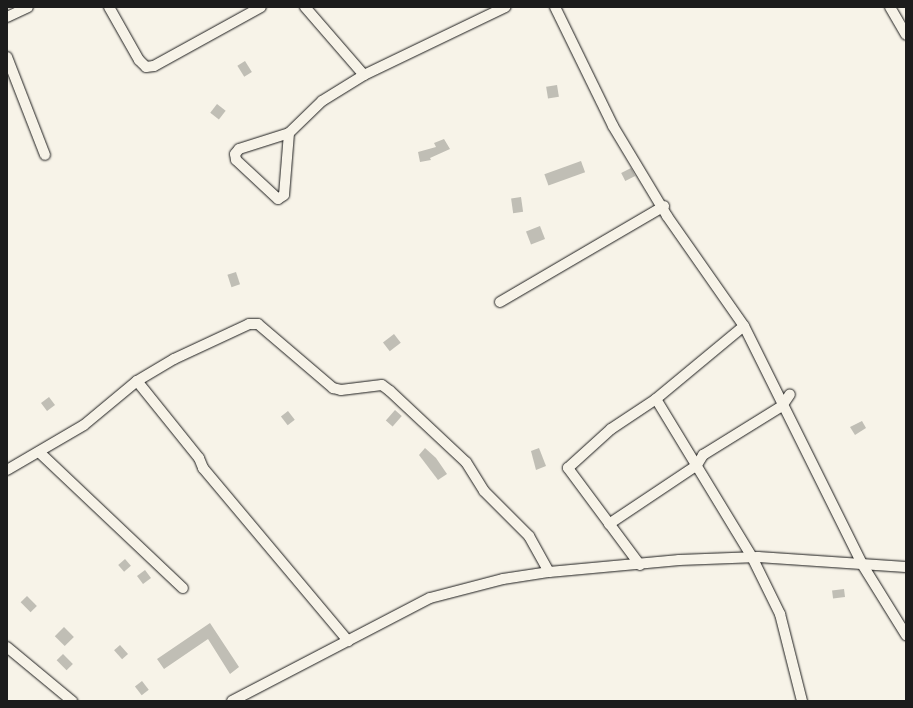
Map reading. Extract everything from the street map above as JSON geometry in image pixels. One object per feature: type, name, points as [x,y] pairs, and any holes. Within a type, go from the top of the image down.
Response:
[{"type":"street","points":[[7,17],[28,7]]},
{"type":"street","points":[[109,7],[139,60],[146,67],[154,66],[261,7]]},
{"type":"street","points":[[305,7],[364,75]]},
{"type":"street","points":[[288,133],[284,195],[278,199],[236,160],[235,154],[239,149],[288,133],[322,101],[364,75],[505,7]]},
{"type":"street","points":[[555,7],[613,126],[664,206],[667,216],[744,326],[782,406],[862,564],[906,635]]},
{"type":"street","points":[[890,7],[906,35]]},
{"type":"street","points":[[7,57],[45,155]]},
{"type":"street","points":[[500,302],[664,206]]},
{"type":"street","points":[[7,470],[84,424],[136,381],[181,356],[249,324],[258,324],[333,388],[341,390],[382,385],[390,391],[466,462],[484,490],[529,536],[549,572]]},
{"type":"street","points":[[640,565],[568,468],[611,429],[656,399],[744,326]]},
{"type":"street","points":[[136,381],[199,458],[203,468],[348,641]]},
{"type":"street","points":[[609,524],[697,465],[703,455],[782,406],[790,394]]},
{"type":"street","points":[[656,399],[752,558],[780,614],[802,701]]},
{"type":"street","points":[[38,452],[183,588]]},
{"type":"street","points":[[232,701],[430,598],[503,579],[549,572],[752,558],[906,566]]},
{"type":"street","points":[[7,647],[72,701]]},
{"type":"building","points":[[245,61],[252,72],[244,77],[237,66]]},
{"type":"building","points":[[557,85],[559,97],[548,99],[546,87]]},
{"type":"building","points":[[217,104],[226,111],[219,119],[210,113]]},
{"type":"building","points":[[444,139],[450,149],[430,158],[431,160],[420,162],[418,152],[436,147],[434,143]]},
{"type":"building","points":[[581,161],[585,172],[548,186],[544,174]]},
{"type":"building","points":[[631,168],[635,176],[625,181],[621,173]]},
{"type":"building","points":[[521,197],[523,212],[513,213],[511,198]]},
{"type":"building","points":[[540,226],[545,239],[531,244],[526,231]]},
{"type":"building","points":[[236,272],[240,284],[231,287],[227,275]]},
{"type":"building","points":[[394,334],[401,343],[390,351],[383,343]]},
{"type":"building","points":[[49,397],[55,405],[47,411],[41,403]]},
{"type":"building","points":[[395,410],[402,416],[393,426],[386,421]]},
{"type":"building","points":[[288,411],[295,420],[288,425],[281,417]]},
{"type":"building","points":[[862,421],[866,428],[855,435],[850,427]]},
{"type":"building","points":[[425,448],[436,458],[447,474],[438,480],[419,455]]},
{"type":"building","points":[[539,448],[546,466],[536,470],[531,451]]},
{"type":"building","points":[[125,559],[131,566],[124,572],[118,565]]},
{"type":"building","points":[[145,570],[151,578],[143,584],[137,576]]},
{"type":"building","points":[[844,589],[845,597],[833,598],[832,590]]},
{"type":"building","points":[[27,596],[37,606],[31,612],[21,602]]},
{"type":"building","points":[[210,623],[239,667],[230,674],[208,639],[164,669],[157,659]]},
{"type":"building","points":[[64,627],[74,637],[65,646],[55,636]]},
{"type":"building","points":[[120,645],[128,654],[122,659],[114,650]]},
{"type":"building","points":[[63,654],[73,664],[67,670],[57,660]]},
{"type":"building","points":[[142,681],[149,690],[142,695],[135,687]]}]
